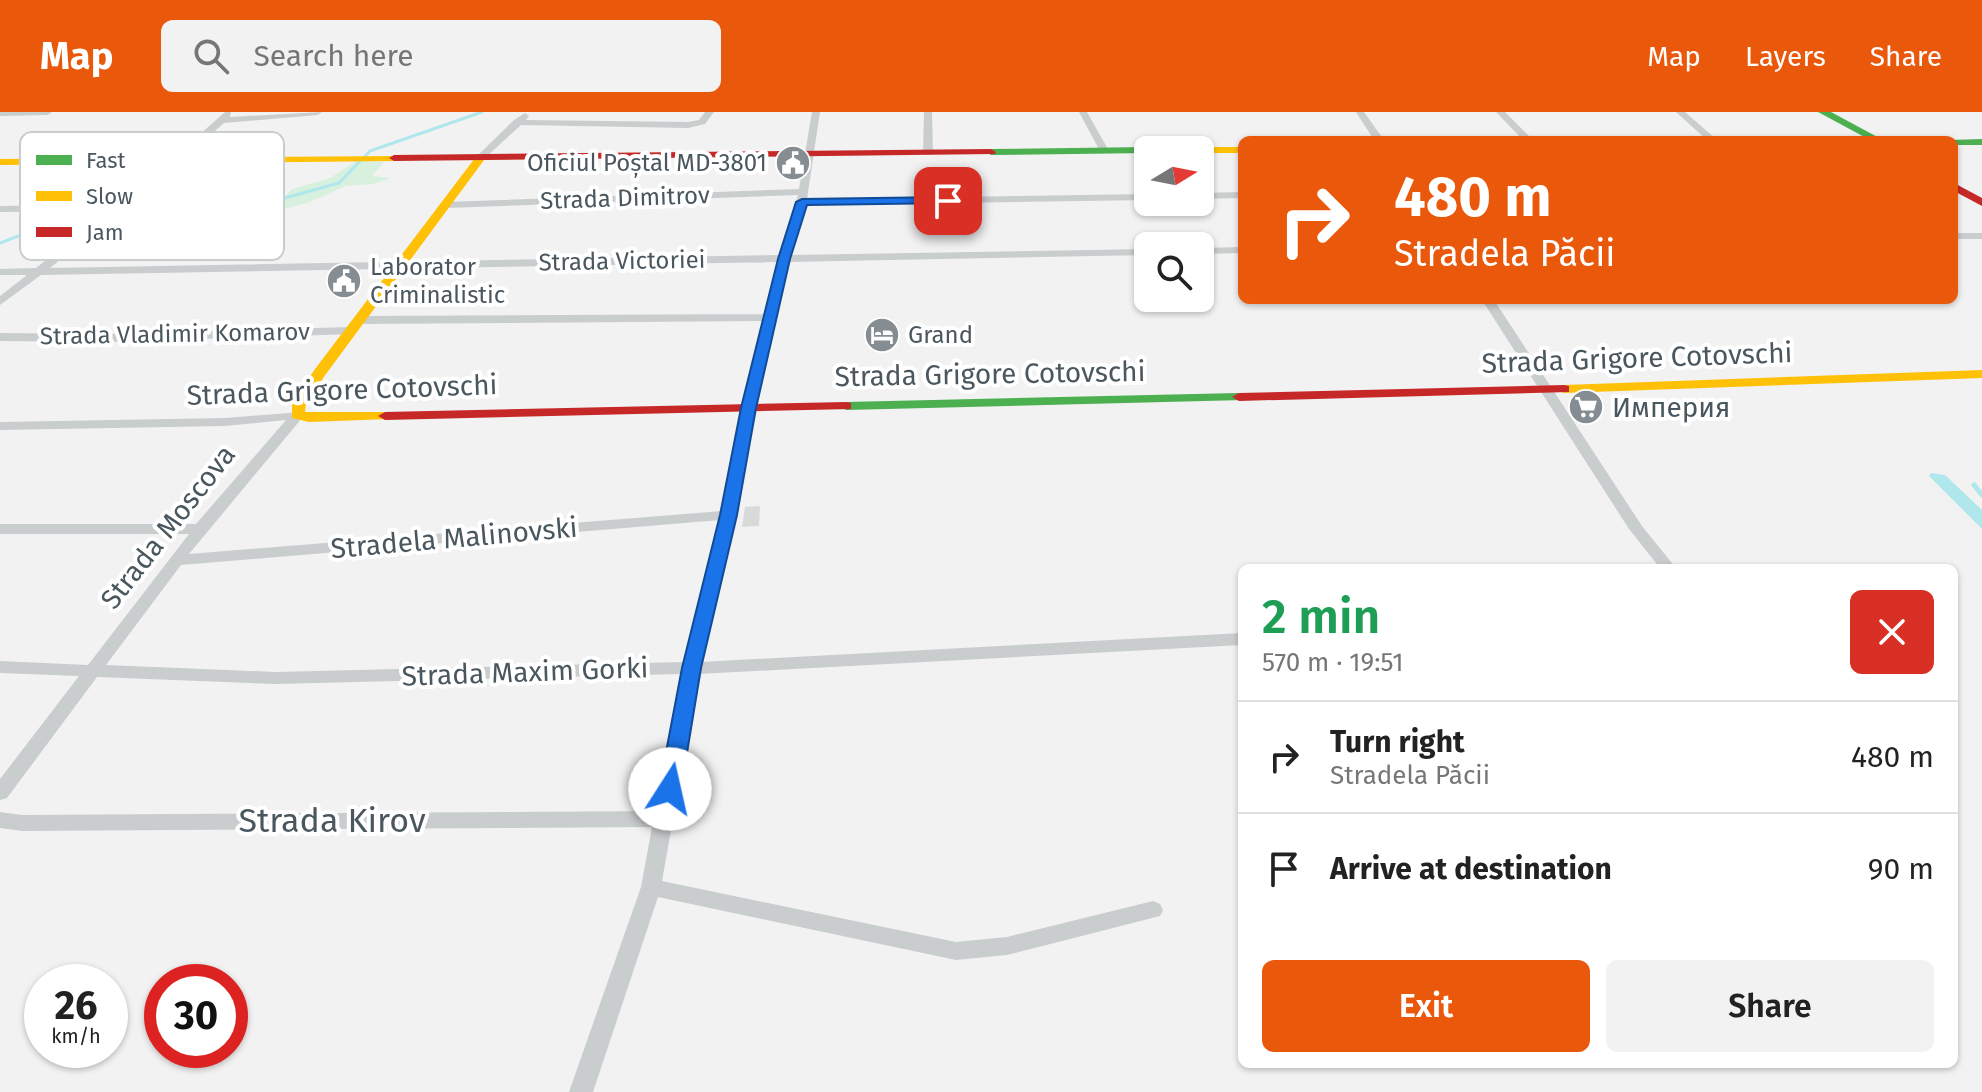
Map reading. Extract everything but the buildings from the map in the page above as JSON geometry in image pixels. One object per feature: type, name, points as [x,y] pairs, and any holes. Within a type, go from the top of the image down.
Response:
[{"type":"street","points":[[0,113],[48,112]]},
{"type":"street","points":[[206,132],[226,116],[318,112]]},
{"type":"street","name":"Strada Moscova","points":[[0,793],[200,529],[297,415],[299,403],[482,156],[529,112]]},
{"type":"street","points":[[517,122],[688,125],[702,122],[710,112]]},
{"type":"street","points":[[581,1092],[651,887],[691,668],[729,515],[748,408],[784,259],[803,197],[816,112]]},
{"type":"street","points":[[928,112],[928,152]]},
{"type":"street","points":[[1083,112],[1104,151]]},
{"type":"street","points":[[1360,112],[1376,136]]},
{"type":"street","points":[[1500,112],[1524,136]]},
{"type":"street","points":[[1680,112],[1707,136]]},
{"type":"street","points":[[1823,112],[1870,136]]},
{"type":"street","points":[[1958,142],[1982,142]]},
{"type":"street","points":[[284,159],[1134,150]]},
{"type":"street","points":[[1214,150],[1238,150]]},
{"type":"street","points":[[0,162],[20,162]]},
{"type":"street","points":[[1958,188],[1982,203]]},
{"type":"street","points":[[1214,196],[1238,195]]},
{"type":"street","name":"Strada Dimitrov","points":[[446,205],[803,197],[1134,197]]},
{"type":"street","points":[[0,209],[20,209]]},
{"type":"street","points":[[1958,236],[1982,236]]},
{"type":"street","points":[[1214,251],[1238,250]]},
{"type":"street","name":"Strada Victoriei","points":[[0,272],[1134,252]]},
{"type":"street","points":[[0,302],[56,260]]},
{"type":"street","points":[[1491,304],[1636,529],[1665,564]]},
{"type":"street","name":"Strada Vladimir Komarov","points":[[0,337],[106,338],[356,325],[771,317]]},
{"type":"street","name":"Strada Grigore Cotovschi","points":[[0,426],[225,422],[281,419],[297,415],[325,418],[1546,390],[1982,374]]},
{"type":"street","name":"Stradela Malinovski","points":[[179,560],[729,515]]},
{"type":"street","points":[[0,529],[200,529]]},
{"type":"street","name":"Strada Maxim Gorki","points":[[0,667],[276,678],[691,668],[1238,639]]},
{"type":"street","name":"Strada Kirov","points":[[0,820],[22,823],[665,819]]},
{"type":"street","points":[[651,887],[956,951],[1007,946],[1153,910]]},
{"type":"green space","points":[[356,161],[384,162],[372,176],[391,178],[373,184],[346,186],[307,203],[284,209],[284,197],[292,189],[330,178]]},
{"type":"water","points":[[1931,473],[1945,475],[1982,510],[1982,529],[1929,476]]},
{"type":"waterway","points":[[284,198],[339,183],[370,151],[482,112]]},
{"type":"waterway","points":[[0,243],[20,235]]},
{"type":"waterway","points":[[1974,485],[1982,495]]},
{"type":"traffic: fast","points":[[1823,112],[1870,136]]},
{"type":"traffic: fast","points":[[1958,142],[1982,142]]},
{"type":"traffic: fast","points":[[991,152],[1134,150]]},
{"type":"traffic: fast","points":[[846,406],[1239,397]]},
{"type":"traffic: slow","points":[[1214,150],[1238,150]]},
{"type":"traffic: slow","points":[[385,416],[309,418],[297,415],[299,403],[320,372],[482,156]]},
{"type":"traffic: slow","points":[[284,159],[394,158]]},
{"type":"traffic: slow","points":[[0,162],[20,162]]},
{"type":"traffic: slow","points":[[1564,389],[1982,374]]},
{"type":"traffic: jam","points":[[394,158],[991,152]]},
{"type":"traffic: jam","points":[[1958,188],[1982,203]]},
{"type":"traffic: jam","points":[[1239,397],[1564,389]]},
{"type":"traffic: jam","points":[[385,416],[846,406]]},
{"type":"place","name":"Oficiul Poștal MD-3801","points":[[793,163]]},
{"type":"place","name":"Laborator Criminalistic","points":[[344,281]]},
{"type":"place","name":"Grand","points":[[882,335]]},
{"type":"place","name":"Империя","points":[[1586,407]]},
{"type":"route","points":[[670,789],[691,668],[729,515],[748,408],[784,259],[802,202],[948,201]]}]
